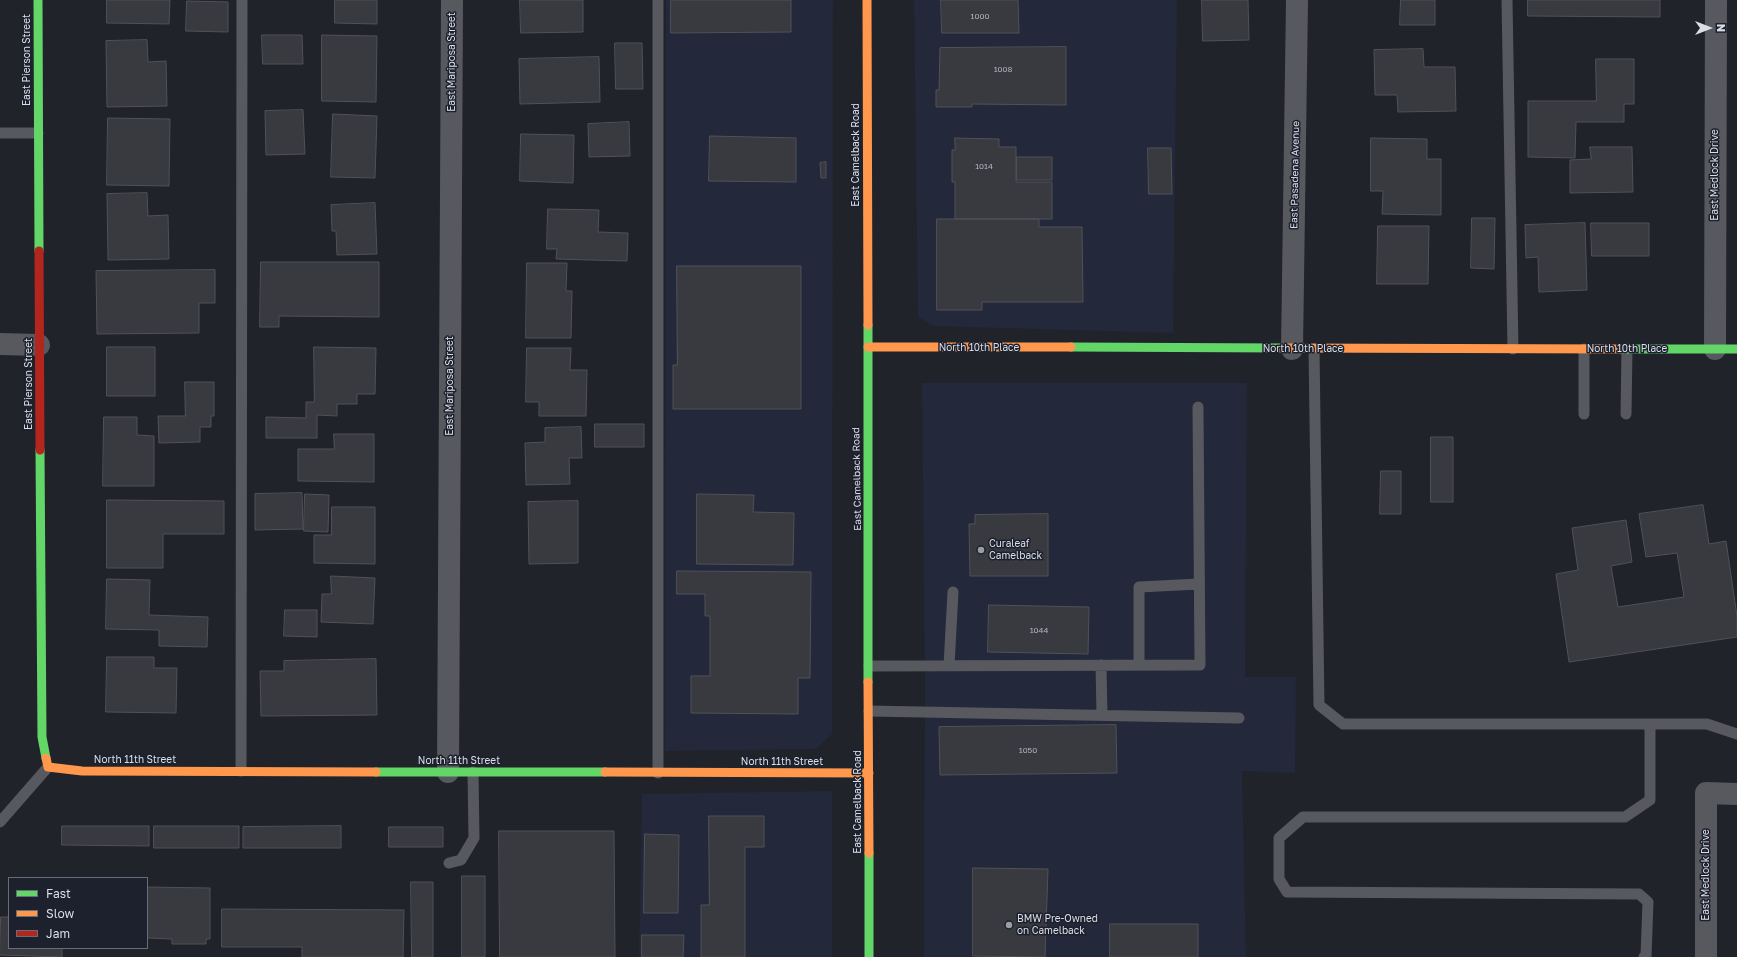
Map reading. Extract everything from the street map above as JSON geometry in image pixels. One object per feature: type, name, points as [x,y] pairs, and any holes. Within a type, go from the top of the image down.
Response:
[{"type":"street","name":"East Pierson Street","points":[[38,0],[42,737],[48,767]]},
{"type":"street","name":"East Mariposa Street","points":[[448,772],[452,0]]},
{"type":"street","name":"East Camelback Road","points":[[867,0],[870,957]]},
{"type":"street","name":"East Pasadena Avenue","points":[[1292,349],[1297,0]]},
{"type":"street","name":"East Medlock Drive","points":[[1714,349],[1716,0]]},
{"type":"street","points":[[0,344],[39,345]]},
{"type":"street","name":"North 10th Place","points":[[868,347],[1737,349]]},
{"type":"street","name":"North 11th Street","points":[[48,767],[82,771],[870,773]]},
{"type":"street","name":"East Medlock Drive","points":[[1706,957],[1706,793],[1737,794]]},
{"type":"lane","points":[[241,772],[242,0]]},
{"type":"lane","points":[[658,0],[658,773]]},
{"type":"lane","points":[[1507,0],[1513,349]]},
{"type":"lane","points":[[0,133],[38,132]]},
{"type":"lane","points":[[1314,349],[1319,705],[1343,724],[1707,724],[1737,734]]},
{"type":"lane","points":[[1584,349],[1584,414]]},
{"type":"lane","points":[[1626,414],[1627,349]]},
{"type":"lane","points":[[870,666],[1200,665],[1198,407]]},
{"type":"lane","points":[[1139,665],[1139,587],[1199,584]]},
{"type":"lane","points":[[949,666],[953,592]]},
{"type":"lane","points":[[1101,665],[1102,715]]},
{"type":"lane","points":[[870,711],[1240,718]]},
{"type":"lane","points":[[1644,957],[1646,956],[1648,902],[1639,894],[1287,892],[1278,879],[1278,838],[1303,817],[1625,817],[1650,800],[1650,724]]},
{"type":"lane","points":[[0,822],[48,767]]},
{"type":"lane","points":[[449,863],[461,860],[474,838],[473,772]]},
{"type":"shaded area","points":[[666,0],[833,0],[832,734],[816,749],[665,751]]},
{"type":"shaded area","points":[[914,0],[1177,0],[1173,333],[934,326],[918,317]]},
{"type":"shaded area","points":[[922,383],[1247,383],[1245,677],[1296,677],[1295,773],[1242,771],[1246,957],[924,957],[925,675]]},
{"type":"shaded area","points":[[832,791],[832,957],[639,957],[642,794]]},
{"type":"building","points":[[107,0],[170,0],[169,24],[107,23]]},
{"type":"building","points":[[335,0],[377,0],[377,24],[335,23]]},
{"type":"building","points":[[520,0],[583,0],[583,32],[521,33]]},
{"type":"building","points":[[671,0],[791,0],[791,32],[671,33]]},
{"type":"building","points":[[941,0],[1018,0],[1019,33],[942,33]]},
{"type":"building","points":[[1202,0],[1248,0],[1249,40],[1203,41]]},
{"type":"building","points":[[1401,0],[1435,0],[1435,25],[1400,25]]},
{"type":"building","points":[[1528,0],[1660,0],[1660,17],[1528,16]]},
{"type":"building","points":[[187,1],[228,2],[228,32],[186,31]]},
{"type":"building","points":[[262,35],[302,35],[303,64],[263,64]]},
{"type":"building","points":[[322,35],[377,36],[376,102],[322,101]]},
{"type":"building","points":[[147,40],[148,62],[166,61],[167,106],[107,107],[106,41]]},
{"type":"building","points":[[615,43],[642,43],[643,89],[616,89]]},
{"type":"building","points":[[1066,47],[1066,105],[972,104],[972,107],[936,107],[936,90],[939,90],[940,48]]},
{"type":"building","points":[[1423,49],[1424,67],[1455,67],[1456,111],[1398,112],[1397,95],[1375,95],[1374,50]]},
{"type":"building","points":[[599,57],[600,102],[520,104],[519,59]]},
{"type":"building","points":[[1596,59],[1634,59],[1634,104],[1624,104],[1624,122],[1576,122],[1575,158],[1528,157],[1528,101],[1596,101]]},
{"type":"building","points":[[303,110],[305,154],[266,155],[265,111]]},
{"type":"building","points":[[333,114],[377,116],[375,178],[331,177]]},
{"type":"building","points":[[108,118],[170,119],[169,186],[107,185]]},
{"type":"building","points":[[629,122],[630,156],[589,157],[588,124]]},
{"type":"building","points":[[521,134],[574,135],[573,183],[520,181]]},
{"type":"building","points":[[710,136],[796,138],[796,182],[709,181]]},
{"type":"building","points":[[955,138],[999,139],[999,147],[1016,147],[1016,182],[1052,182],[1052,219],[955,219],[955,182],[952,182],[952,150],[955,150]]},
{"type":"building","points":[[1371,138],[1427,139],[1427,159],[1441,159],[1441,215],[1382,214],[1383,191],[1371,191]]},
{"type":"building","points":[[1590,147],[1632,147],[1633,192],[1570,193],[1570,160],[1591,159]]},
{"type":"building","points":[[1148,148],[1171,148],[1172,194],[1149,194]]},
{"type":"building","points":[[1017,157],[1052,157],[1052,180],[1017,180]]},
{"type":"building","points":[[826,162],[826,178],[821,178],[820,163]]},
{"type":"building","points":[[147,193],[148,216],[168,215],[169,259],[108,260],[107,194]]},
{"type":"building","points":[[375,203],[377,254],[337,255],[336,231],[332,231],[331,205]]},
{"type":"building","points":[[548,209],[599,210],[598,232],[628,233],[627,261],[556,259],[557,249],[547,249]]},
{"type":"building","points":[[1472,218],[1495,218],[1494,269],[1471,268]]},
{"type":"building","points":[[937,219],[1039,219],[1039,227],[1082,227],[1083,302],[982,302],[982,310],[937,310]]},
{"type":"building","points":[[1585,223],[1587,290],[1539,292],[1538,257],[1526,258],[1525,225]]},
{"type":"building","points":[[1591,223],[1649,223],[1649,256],[1592,256]]},
{"type":"building","points":[[1378,226],[1429,226],[1428,284],[1377,284]]},
{"type":"building","points":[[261,262],[379,262],[379,317],[279,316],[279,327],[260,327]]},
{"type":"building","points":[[527,263],[567,263],[566,291],[572,291],[571,338],[526,338]]},
{"type":"building","points":[[677,266],[801,266],[801,409],[673,409],[673,365],[677,365]]},
{"type":"building","points":[[215,270],[215,303],[199,303],[199,333],[97,334],[96,271]]},
{"type":"building","points":[[107,347],[155,347],[155,396],[107,396]]},
{"type":"building","points":[[314,347],[376,348],[375,394],[357,394],[357,404],[337,404],[337,416],[317,415],[317,438],[266,438],[266,417],[306,418],[306,402],[314,402]]},
{"type":"building","points":[[527,348],[571,348],[570,370],[587,370],[586,416],[539,416],[539,402],[526,402]]},
{"type":"building","points":[[185,382],[214,382],[214,416],[211,416],[211,427],[200,427],[200,442],[159,443],[158,416],[185,416]]},
{"type":"building","points":[[104,417],[137,417],[137,435],[154,436],[154,486],[103,486]]},
{"type":"building","points":[[595,424],[644,424],[644,447],[595,447]]},
{"type":"building","points":[[581,427],[582,458],[569,458],[570,484],[526,485],[525,443],[545,442],[545,428]]},
{"type":"building","points":[[334,434],[374,434],[374,482],[298,481],[298,449],[334,449]]},
{"type":"building","points":[[1431,437],[1453,437],[1453,502],[1431,502]]},
{"type":"building","points":[[1381,471],[1401,471],[1401,514],[1380,514]]},
{"type":"building","points":[[302,493],[303,529],[255,530],[255,494]]},
{"type":"building","points":[[305,494],[329,495],[328,532],[304,531]]},
{"type":"building","points":[[697,494],[754,495],[753,512],[794,513],[793,565],[697,564]]},
{"type":"building","points":[[107,500],[224,501],[224,534],[163,534],[163,568],[107,568]]},
{"type":"building","points":[[578,501],[578,563],[529,564],[528,502]]},
{"type":"building","points":[[1703,505],[1709,544],[1726,541],[1737,616],[1737,637],[1569,662],[1556,574],[1578,570],[1572,528],[1626,520],[1632,562],[1611,566],[1618,607],[1684,597],[1677,553],[1646,557],[1639,514]]},
{"type":"building","points":[[332,507],[375,507],[375,564],[314,563],[314,535],[331,535]]},
{"type":"building","points":[[1048,514],[1048,576],[970,576],[969,524],[975,524],[975,515]]},
{"type":"building","points":[[677,571],[811,572],[810,678],[798,678],[798,714],[691,713],[691,676],[710,676],[710,616],[705,616],[705,594],[677,594]]},
{"type":"building","points":[[331,576],[375,578],[373,624],[321,622],[322,594],[331,594]]},
{"type":"building","points":[[107,579],[150,580],[149,615],[208,617],[207,647],[159,646],[159,630],[106,629]]},
{"type":"building","points":[[989,605],[1089,607],[1088,654],[988,652]]},
{"type":"building","points":[[285,610],[317,610],[317,637],[284,636]]},
{"type":"building","points":[[107,657],[154,657],[154,668],[177,668],[176,713],[106,712]]},
{"type":"building","points":[[376,659],[377,715],[261,716],[260,671],[284,671],[284,661]]},
{"type":"building","points":[[1116,725],[1117,773],[940,775],[939,727]]},
{"type":"building","points":[[709,816],[764,816],[764,847],[745,847],[745,957],[701,957],[701,905],[709,905]]},
{"type":"building","points":[[62,826],[149,826],[149,846],[62,845]]},
{"type":"building","points":[[154,826],[239,826],[239,848],[154,848]]},
{"type":"building","points":[[341,826],[341,848],[243,848],[243,827]]},
{"type":"building","points":[[389,827],[443,827],[443,847],[389,847]]},
{"type":"building","points":[[499,831],[614,831],[615,957],[500,957]]},
{"type":"building","points":[[645,834],[679,835],[678,913],[644,913]]},
{"type":"building","name":"BMW Pre-Owned on Camelback","points":[[973,868],[1048,869],[1045,957],[973,956]]},
{"type":"building","points":[[462,876],[485,876],[485,957],[462,957]]},
{"type":"building","points":[[411,882],[433,882],[433,957],[412,957]]},
{"type":"building","points":[[148,887],[210,888],[210,939],[206,939],[206,944],[172,944],[172,939],[148,938]]},
{"type":"building","points":[[222,909],[404,910],[403,957],[302,957],[302,947],[222,947]]},
{"type":"building","points":[[1,917],[8,917],[8,949],[62,949],[62,957],[0,955]]},
{"type":"building","name":"BMW Pre-Owned on Camelback","points":[[1110,924],[1198,924],[1198,957],[1110,957]]},
{"type":"building","points":[[642,935],[684,935],[683,957],[642,957]]},
{"type":"traffic: fast","points":[[38,0],[39,251]]},
{"type":"traffic: fast","points":[[868,325],[868,682]]},
{"type":"traffic: fast","points":[[1071,347],[1283,348]]},
{"type":"traffic: fast","points":[[1621,349],[1737,349]]},
{"type":"traffic: fast","points":[[40,450],[42,737],[46,758]]},
{"type":"traffic: fast","points":[[376,772],[605,772]]},
{"type":"traffic: fast","points":[[869,853],[869,957]]},
{"type":"traffic: slow","points":[[867,0],[868,325]]},
{"type":"traffic: slow","points":[[868,347],[1071,347]]},
{"type":"traffic: slow","points":[[1283,348],[1621,349]]},
{"type":"traffic: slow","points":[[868,682],[869,853]]},
{"type":"traffic: slow","points":[[46,758],[48,767],[82,771],[376,772]]},
{"type":"traffic: slow","points":[[605,772],[869,773]]},
{"type":"traffic: jam","points":[[39,251],[40,450]]},
{"type":"place","name":"Curaleaf Camelback","points":[[981,550]]},
{"type":"place","name":"BMW Pre-Owned on Camelback","points":[[1009,925]]}]
